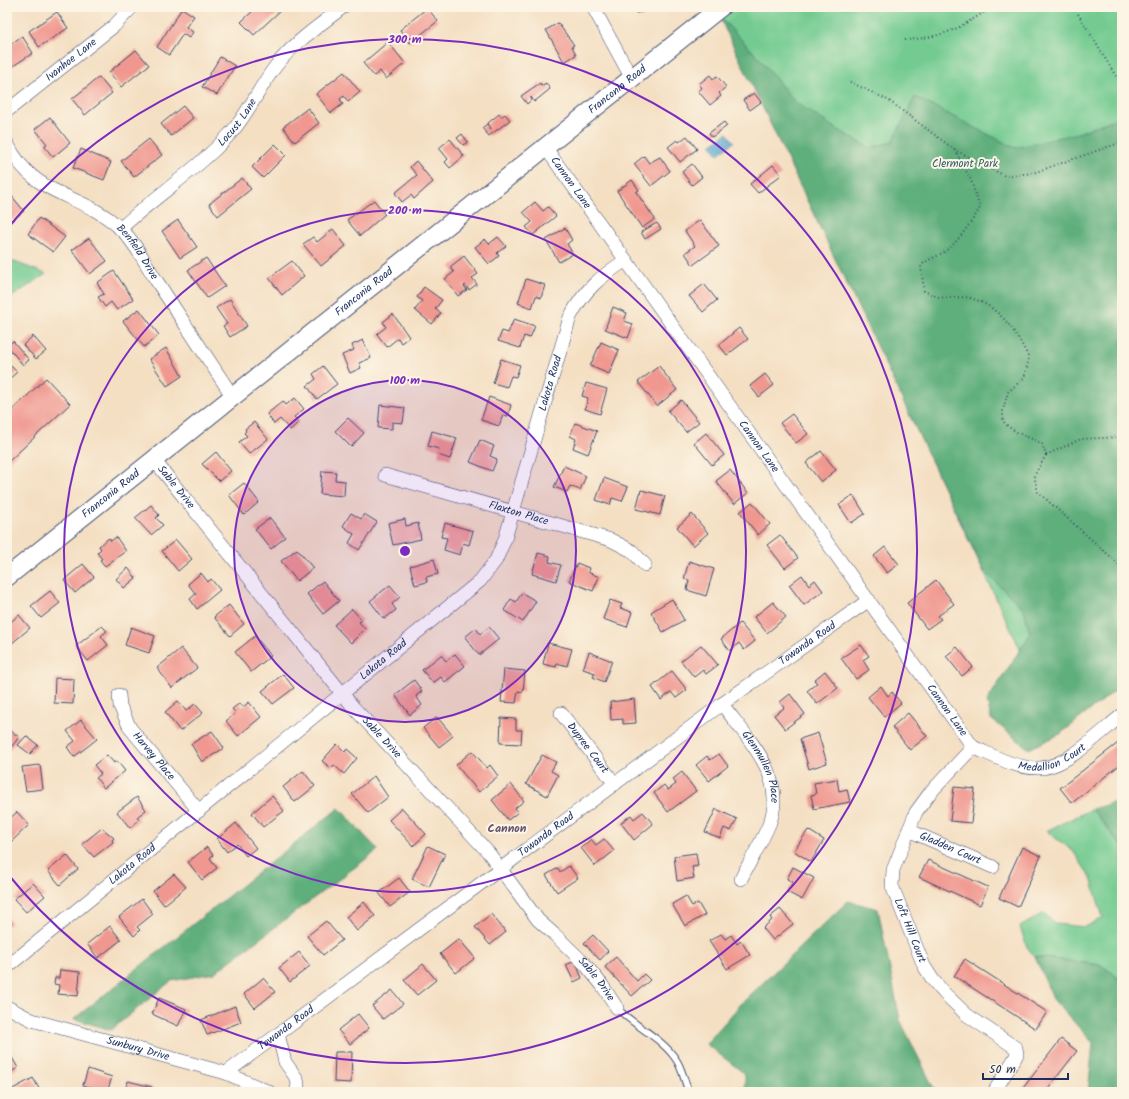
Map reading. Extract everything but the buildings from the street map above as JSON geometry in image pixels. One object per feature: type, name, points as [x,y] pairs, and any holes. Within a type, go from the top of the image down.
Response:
[{"type":"main road","name":"Franconia Road","points":[[7,577],[631,77],[721,7]]},
{"type":"street","name":"Ivanhoe Lane","points":[[7,111],[114,26],[132,7]]},
{"type":"street","name":"Locust Lane","points":[[120,229],[228,137],[244,117],[283,56],[343,7]]},
{"type":"street","points":[[593,7],[631,77]]},
{"type":"street","name":"Benfield Drive","points":[[7,143],[19,162],[41,185],[91,208],[120,229],[130,240],[233,397]]},
{"type":"street","name":"Cannon Lane","points":[[545,147],[973,747]]},
{"type":"street","name":"Lakota Road","points":[[7,967],[480,581],[500,552],[570,317],[579,301],[592,285],[626,260]]},
{"type":"street","name":"Sable Drive","points":[[154,460],[343,694],[386,743],[488,852],[538,920],[555,934],[584,963],[602,985],[617,1008]]},
{"type":"street","name":"Flaxton Place","points":[[385,475],[611,540],[632,551],[645,565]]},
{"type":"street","name":"Towanda Road","points":[[226,1073],[722,704],[869,600]]},
{"type":"street","name":"Harvey Place","points":[[119,695],[120,706],[130,728],[199,811]]},
{"type":"street","name":"Glenmullen Place","points":[[722,704],[763,761],[772,780],[774,793],[774,807],[770,823],[741,879]]},
{"type":"street","name":"Dupree Court","points":[[561,713],[615,784]]},
{"type":"street","name":"Medallion Court","points":[[973,747],[1012,764],[1030,767],[1047,767],[1068,758],[1122,715]]},
{"type":"street","name":"Loft Hill Court","points":[[973,747],[921,804],[908,830],[893,870],[892,886],[924,966],[945,994],[962,1010],[1016,1048],[1016,1058],[994,1092]]},
{"type":"street","name":"Gladden Court","points":[[908,830],[993,867]]},
{"type":"street","name":"Sunbury Drive","points":[[7,1007],[32,1020],[226,1073],[269,1092]]},
{"type":"street","points":[[278,1034],[286,1062],[298,1085],[296,1092]]},
{"type":"lane","points":[[617,1008],[626,1017],[667,1049],[676,1059],[683,1071],[689,1092]]},
{"type":"path","points":[[905,40],[926,39],[951,32],[992,7]]},
{"type":"path","points":[[1074,7],[1117,78],[1122,81]]},
{"type":"path","points":[[850,82],[888,100],[955,150],[1004,176],[1033,173],[1122,142]]},
{"type":"path","points":[[955,150],[971,180],[980,208],[968,227],[943,253],[926,261],[921,266],[924,291],[938,297],[969,298],[984,304],[1001,314],[1020,339],[1029,358],[1024,378],[1008,392],[1003,410],[1002,421],[1008,428],[1018,434],[1029,436],[1042,444],[1046,455]]},
{"type":"path","points":[[1122,436],[1081,439],[1046,455],[1034,476],[1038,492],[1122,567]]},
{"type":"green space","name":"Clermont Park","points":[[731,7],[1122,7],[1122,685],[1060,734],[783,146],[719,16]]},
{"type":"green space","name":"Clermont Park","points":[[719,16],[759,58],[794,101],[833,127],[870,148],[892,142],[915,97],[1015,148],[1078,133],[1122,116],[1122,685],[1060,734],[1029,749],[991,719],[987,701],[1030,634],[1024,609],[984,571]]},
{"type":"green space","points":[[7,259],[46,274],[7,300]]},
{"type":"green space","points":[[1122,800],[1122,847],[1092,809]]},
{"type":"green space","points":[[339,808],[378,850],[214,973],[171,981],[111,1030],[74,1019]]},
{"type":"green space","points":[[1092,809],[1122,847],[1122,981],[1101,965],[1035,957],[1027,947],[1020,927],[1044,913],[1056,924],[1085,927],[1103,918],[1091,878],[1073,851],[1046,831]]},
{"type":"green space","points":[[848,901],[878,909],[900,1020],[933,1087],[939,1092],[745,1092],[745,1074],[706,1044],[741,1004]]},
{"type":"green space","points":[[1035,957],[1101,965],[1122,981],[1122,1092],[1088,1092],[1093,1043],[1053,999]]},
{"type":"water","points":[[727,133],[734,142],[718,154],[711,145]]},
{"type":"district","name":"Cannon","points":[[507,828]]}]
